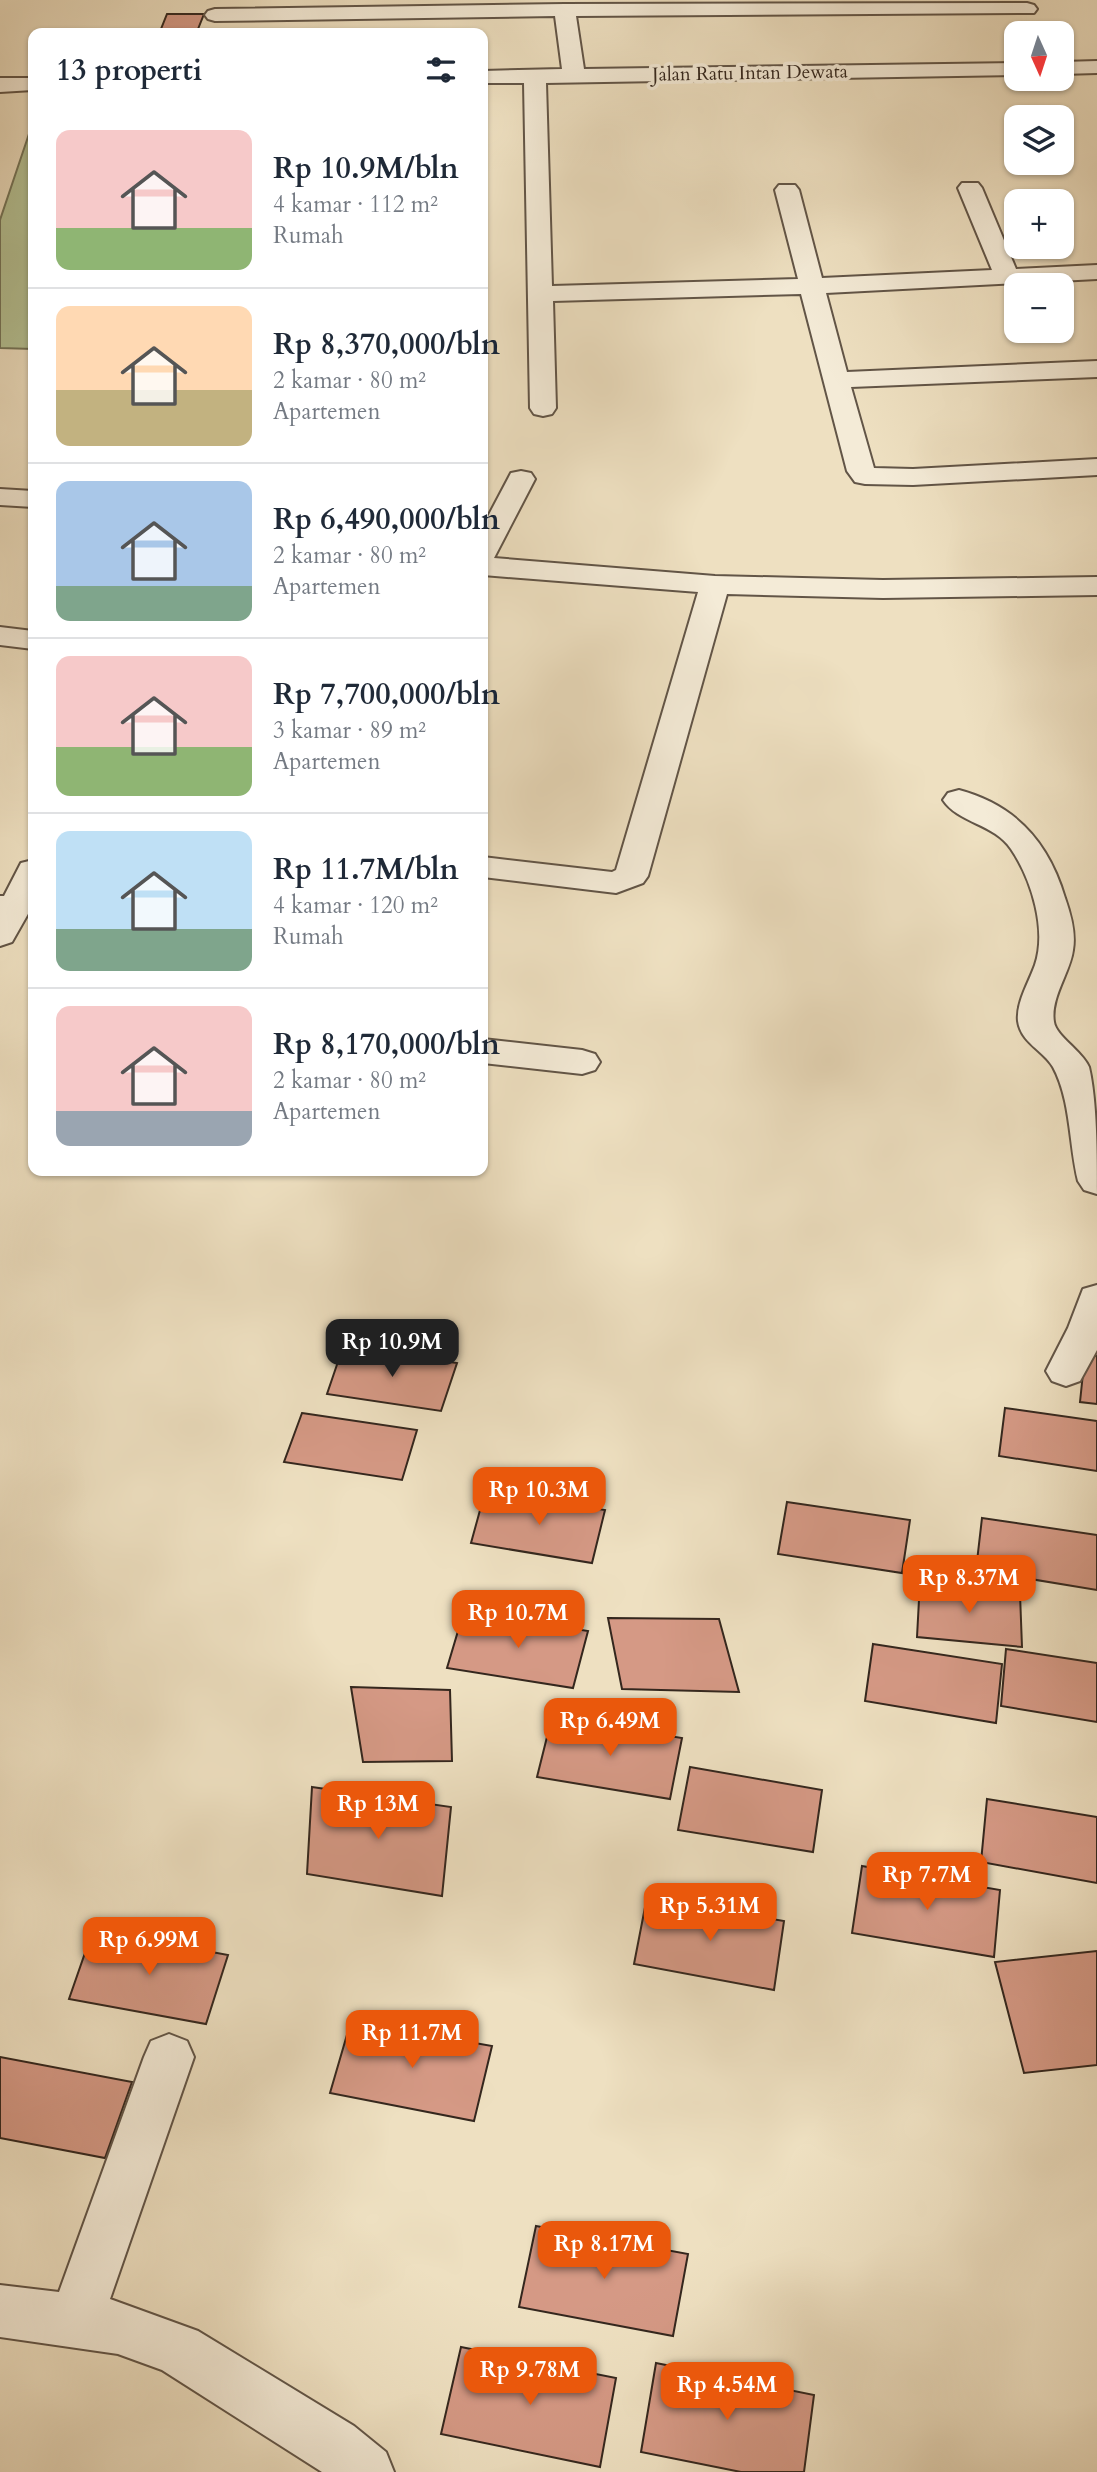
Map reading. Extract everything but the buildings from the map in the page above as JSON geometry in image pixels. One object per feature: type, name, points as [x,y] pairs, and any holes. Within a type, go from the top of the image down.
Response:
[{"type":"street","points":[[215,15],[366,7],[565,10],[1027,9]]},
{"type":"street","points":[[565,10],[574,75]]},
{"type":"street","points":[[1074,68],[1097,67]]},
{"type":"street","name":"Jalan Ratu Intan Dewata","points":[[488,77],[1004,69]]},
{"type":"street","points":[[535,76],[542,408]]},
{"type":"street","points":[[0,85],[28,85]]},
{"type":"street","points":[[970,188],[1005,273]]},
{"type":"street","points":[[787,190],[814,286],[836,380],[861,471],[865,476],[913,477],[1097,467]]},
{"type":"street","points":[[1067,273],[1097,272]]},
{"type":"street","points":[[540,294],[814,286],[1004,275]]},
{"type":"street","points":[[836,380],[1097,369]]},
{"type":"street","points":[[488,542],[521,479]]},
{"type":"street","points":[[0,497],[28,499]]},
{"type":"street","points":[[488,566],[715,585],[883,589],[1097,586]]},
{"type":"street","points":[[488,868],[616,883],[631,876],[715,585]]},
{"type":"street","points":[[0,636],[28,639]]},
{"type":"street","points":[[959,800],[998,821],[1022,841],[1052,906],[1057,947],[1036,1021],[1044,1039],[1070,1063],[1078,1087],[1097,1181]]},
{"type":"street","points":[[5,916],[28,878]]},
{"type":"street","points":[[488,1052],[582,1062]]},
{"type":"street","points":[[1066,1371],[1088,1328],[1097,1300]]},
{"type":"street","points":[[76,2320],[169,2057]]},
{"type":"street","points":[[0,2311],[118,2327],[179,2350],[298,2422],[366,2472]]},
{"type":"green space","points":[[28,137],[28,349],[0,348],[0,220]]}]
